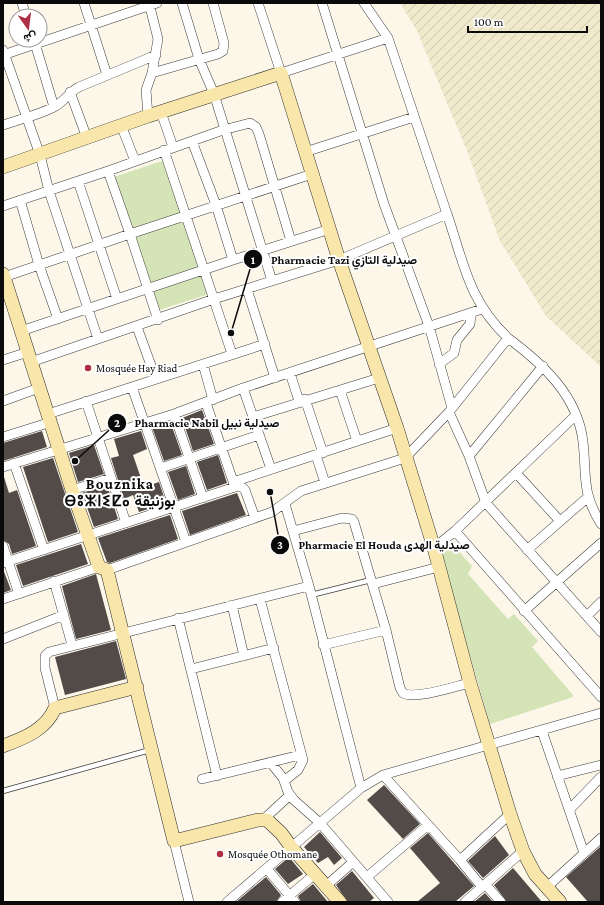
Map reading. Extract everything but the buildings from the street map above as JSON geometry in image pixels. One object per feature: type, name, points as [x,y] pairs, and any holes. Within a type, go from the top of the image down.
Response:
[{"type":"street","points":[[84,3],[107,74]]},
{"type":"street","points":[[182,3],[199,59],[214,94],[223,130],[272,281]]},
{"type":"street","points":[[152,73],[218,54],[224,49],[213,3]]},
{"type":"street","points":[[258,3],[339,260],[397,428],[434,548],[470,683],[510,814],[523,851],[535,874],[560,902]]},
{"type":"street","points":[[322,3],[339,54],[384,204],[397,236],[428,326],[450,410],[486,503],[601,632]]},
{"type":"street","points":[[364,3],[388,38],[447,214],[468,282],[482,309],[492,322],[508,338],[543,366],[562,388],[576,415],[583,437],[584,478],[588,497],[601,524]]},
{"type":"street","points":[[48,38],[152,4],[158,38],[152,73],[148,80],[146,90],[148,116]]},
{"type":"street","points":[[3,167],[148,116],[388,38]]},
{"type":"street","points":[[17,48],[3,53],[40,155],[48,191],[98,339]]},
{"type":"street","points":[[36,48],[54,107]]},
{"type":"street","points":[[3,125],[54,107],[70,92],[107,74],[156,55]]},
{"type":"street","points":[[70,92],[87,138]]},
{"type":"street","points":[[161,112],[173,147]]},
{"type":"street","points":[[305,152],[414,117]]},
{"type":"street","points":[[3,206],[108,171],[223,130],[245,123],[250,123],[256,127],[291,241]]},
{"type":"street","points":[[122,125],[135,161]]},
{"type":"street","points":[[192,141],[216,205],[233,260]]},
{"type":"street","points":[[164,150],[232,354]]},
{"type":"street","points":[[108,171],[149,288],[158,320]]},
{"type":"street","points":[[189,902],[123,632],[103,568],[88,536],[72,490],[4,281],[39,265],[245,195],[312,174]]},
{"type":"street","points":[[78,181],[117,299]]},
{"type":"street","points":[[20,200],[39,265],[58,319]]},
{"type":"street","points":[[3,360],[29,357],[137,327],[214,299],[339,260],[447,214]]},
{"type":"street","points":[[21,331],[204,269],[330,229]]},
{"type":"street","points":[[248,289],[275,378]]},
{"type":"street","points":[[3,467],[174,414],[243,388],[428,326],[471,314],[482,309]]},
{"type":"street","points":[[439,364],[454,353],[456,340],[470,324],[471,314]]},
{"type":"street","points":[[137,327],[156,379]]},
{"type":"street","points":[[3,599],[54,581],[103,568],[186,542],[255,518],[272,512],[301,491],[405,458],[450,410],[508,338]]},
{"type":"street","points":[[3,437],[86,401],[265,344]]},
{"type":"street","points":[[202,364],[209,401],[234,485]]},
{"type":"street","points":[[469,456],[543,366]]},
{"type":"street","points":[[290,373],[302,400],[320,454],[325,483]]},
{"type":"street","points":[[253,417],[302,400],[379,378]]},
{"type":"street","points":[[132,387],[186,542]]},
{"type":"street","points":[[3,401],[39,388]]},
{"type":"street","points":[[243,388],[271,469]]},
{"type":"street","points":[[340,390],[357,441]]},
{"type":"street","points":[[86,401],[126,523]]},
{"type":"street","points":[[174,414],[204,498]]},
{"type":"street","points":[[434,548],[486,503],[576,415]]},
{"type":"street","points":[[6,562],[204,498],[271,469],[397,428]]},
{"type":"street","points":[[161,468],[259,435]]},
{"type":"street","points":[[14,463],[44,550]]},
{"type":"street","points":[[516,473],[560,521]]},
{"type":"street","points":[[72,490],[111,478]]},
{"type":"street","points":[[234,485],[242,487],[245,490],[255,518]]},
{"type":"street","points":[[528,550],[588,497]]},
{"type":"street","points":[[285,504],[310,591],[361,788]]},
{"type":"street","points":[[293,531],[342,518],[352,519],[357,526],[386,630],[400,688],[406,695],[421,694],[470,683]]},
{"type":"street","points":[[455,531],[601,696]]},
{"type":"street","points":[[524,610],[601,542]]},
{"type":"street","points":[[3,546],[6,562],[19,594]]},
{"type":"street","points":[[373,582],[439,567]]},
{"type":"street","points":[[54,581],[72,645]]},
{"type":"street","points":[[3,746],[19,740],[37,730],[52,716],[55,708],[45,668],[45,656],[48,652],[232,605],[310,591]]},
{"type":"street","points":[[260,599],[274,648],[300,755],[303,760],[300,768],[284,781]]},
{"type":"street","points":[[587,616],[601,602]]},
{"type":"street","points":[[232,605],[244,656]]},
{"type":"street","points":[[3,639],[64,615]]},
{"type":"street","points":[[178,618],[217,776]]},
{"type":"street","points":[[323,645],[386,630]]},
{"type":"street","points":[[191,669],[274,648]]},
{"type":"street","points":[[55,708],[137,687]]},
{"type":"street","points":[[227,902],[361,788],[383,775],[490,746],[601,713]]},
{"type":"street","points":[[542,731],[584,853]]},
{"type":"street","points":[[202,779],[300,755]]},
{"type":"street","points":[[270,762],[284,781],[290,795],[308,814],[320,823],[388,902]]},
{"type":"street","points":[[557,776],[601,765]]},
{"type":"street","points":[[383,775],[460,860],[501,902]]},
{"type":"street","points":[[569,810],[601,777]]},
{"type":"street","points":[[174,841],[264,819],[290,795]]},
{"type":"street","points":[[460,860],[510,814]]},
{"type":"street","points":[[264,819],[275,826],[292,848],[340,902]]},
{"type":"street","points":[[367,877],[428,825]]},
{"type":"street","points":[[547,887],[601,838]]},
{"type":"street","points":[[465,902],[523,851]]},
{"type":"street","points":[[326,886],[353,862]]},
{"type":"street","points":[[267,869],[292,899]]},
{"type":"street","points":[[282,902],[292,899],[315,874]]},
{"type":"lane","points":[[310,591],[373,582]]},
{"type":"lane","points":[[3,791],[152,750]]},
{"type":"shaded area","points":[[400,3],[601,3],[601,367],[546,316],[500,241],[467,151],[417,31]]},
{"type":"green space","points":[[165,160],[209,294],[156,311],[111,178]]},
{"type":"green space","points":[[449,545],[455,547],[472,566],[468,574],[508,619],[514,614],[538,641],[532,647],[573,695],[573,697],[490,724],[441,556],[442,549]]},
{"type":"place","name":"Pharmacie Tazi صيدلية التازي","points":[[231,333]]},
{"type":"place","name":"Mosquée Hay Riad","points":[[88,368]]},
{"type":"place","name":"Pharmacie Nabil صيدلية نبيل","points":[[75,461]]},
{"type":"place","name":"Pharmacie El Houda صيدلية الهدى","points":[[270,492]]},
{"type":"place","name":"Mosquée Othomane","points":[[220,854]]},
{"type":"district","name":"Bouznika ⴱⵓⵣⵏⵉⵇⴰ بوزنيقة","points":[[120,492]]}]
